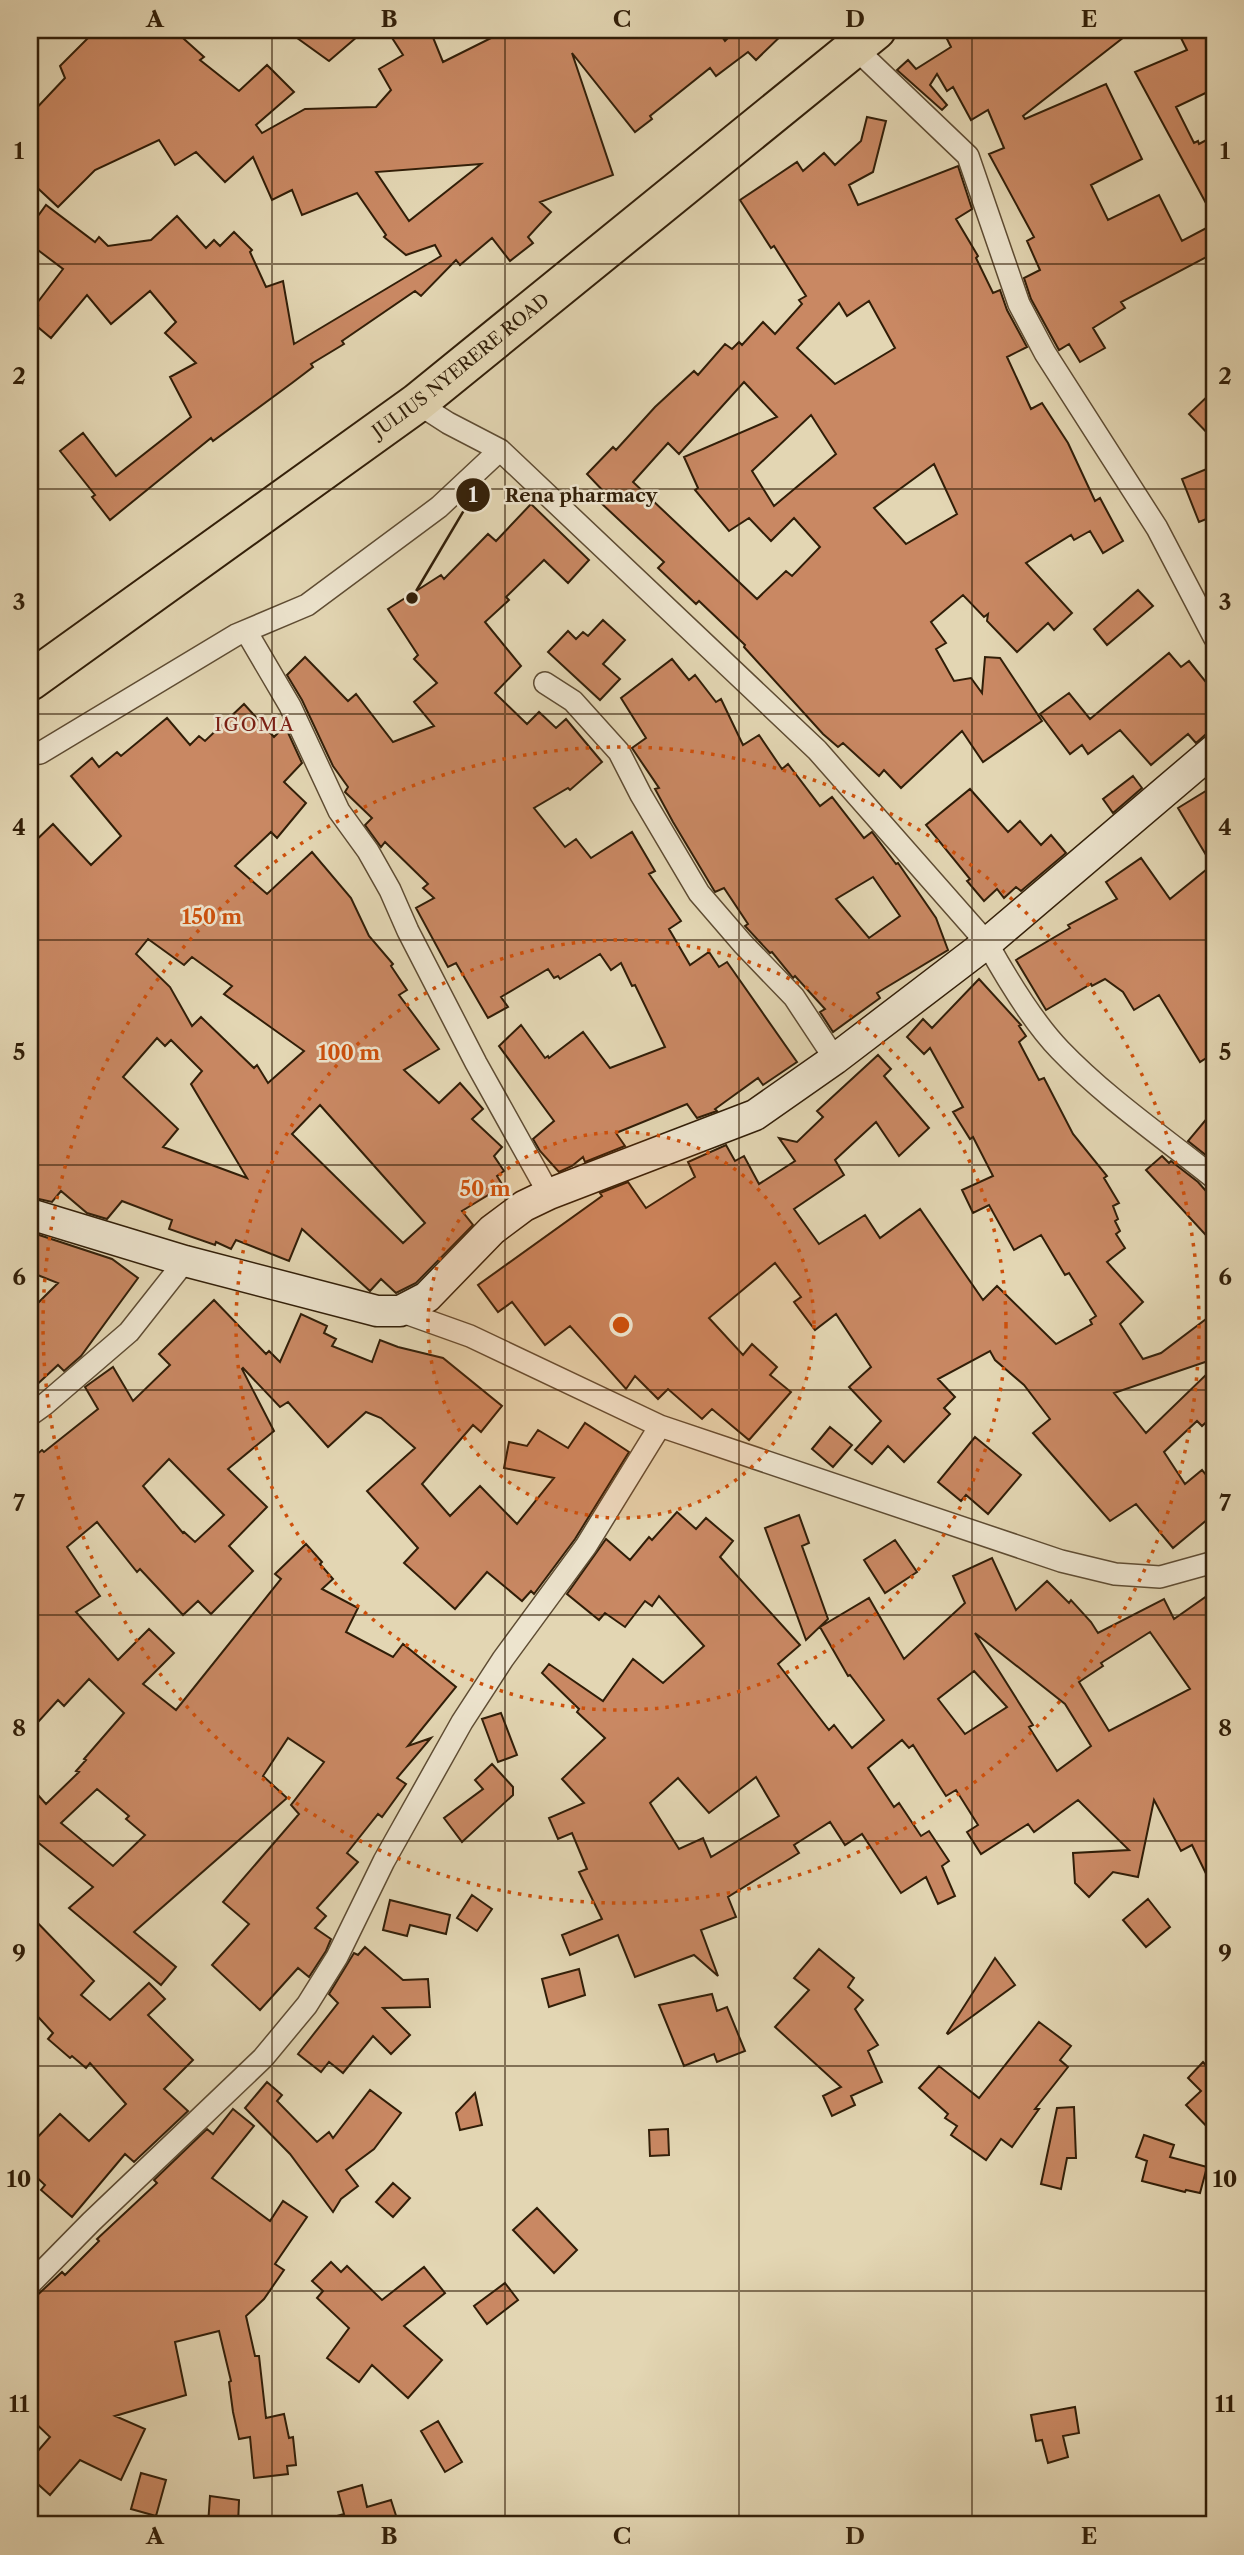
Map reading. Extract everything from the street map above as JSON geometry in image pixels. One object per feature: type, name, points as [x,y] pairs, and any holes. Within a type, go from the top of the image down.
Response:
[{"type":"highway","name":"JULIUS NYERERE ROAD","points":[[30,681],[417,403],[865,39]]},
{"type":"main road","points":[[30,1214],[185,1261],[377,1311],[400,1311],[427,1297],[492,1230],[524,1206],[755,1115],[835,1059],[987,943],[1214,750]]},
{"type":"street","points":[[865,39],[968,156],[1019,304],[1045,353],[1157,528],[1214,637]]},
{"type":"street","points":[[417,403],[448,423],[500,450],[817,750],[987,943],[1005,975],[1059,1049],[1105,1091],[1214,1178]]},
{"type":"street","points":[[30,754],[40,753],[246,631],[307,605],[439,507],[500,450]]},
{"type":"street","points":[[246,631],[290,706],[339,811],[368,851],[390,890],[408,931],[470,1051],[549,1194]]},
{"type":"street","points":[[545,683],[573,701],[619,752],[699,893],[794,997],[835,1059]]},
{"type":"street","points":[[30,1415],[129,1332],[185,1261]]},
{"type":"street","points":[[400,1311],[470,1336],[660,1426],[1061,1561],[1115,1574],[1160,1577],[1214,1562]]},
{"type":"street","points":[[30,2284],[263,2058],[307,2005],[337,1956],[384,1861],[462,1722],[503,1659],[586,1546],[660,1426]]},
{"type":"building","points":[[96,30],[174,30],[204,57],[200,60],[239,91],[267,65],[294,92],[256,125],[262,133],[305,109],[376,107],[391,90],[379,69],[403,55],[387,30],[430,30],[443,62],[507,30],[555,30],[559,36],[577,34],[582,30],[717,30],[725,41],[731,35],[726,30],[787,30],[756,60],[748,52],[716,76],[710,68],[650,116],[652,119],[635,132],[572,53],[613,175],[540,202],[551,212],[528,237],[533,243],[510,261],[492,238],[460,265],[456,260],[421,296],[415,291],[342,341],[344,344],[311,364],[313,367],[213,441],[211,438],[110,520],[92,497],[95,495],[60,451],[83,433],[116,476],[191,417],[170,377],[196,363],[165,333],[176,322],[150,291],[111,324],[87,295],[51,338],[33,323],[38,316],[31,311],[63,269],[30,244],[30,227],[46,205],[95,242],[99,237],[108,246],[151,240],[177,216],[206,248],[214,240],[220,246],[234,232],[252,250],[250,252],[266,287],[283,281],[294,344],[441,256],[435,245],[406,255],[384,237],[386,235],[357,193],[302,215],[292,190],[272,200],[253,157],[225,182],[196,152],[175,165],[159,140],[95,170],[58,207],[30,181],[30,115],[65,78],[60,66]],"holes":[[[481,164],[409,221],[376,172]]]},
{"type":"building","points":[[286,30],[365,30],[329,61]]},
{"type":"building","points":[[959,30],[1133,30],[1023,116],[1025,119],[1106,84],[1142,159],[1091,185],[1108,220],[1159,195],[1182,241],[1214,224],[1214,253],[1121,302],[1125,308],[1093,328],[1105,348],[1080,362],[1069,344],[1059,350],[1031,299],[1024,278],[1040,270],[1027,241],[1034,237],[989,154],[1004,148],[988,110],[971,120],[953,87],[947,91],[937,74],[930,85],[947,105],[942,110],[897,70],[908,60],[916,69],[951,47],[946,37]]},
{"type":"building","points":[[1177,30],[1214,30],[1214,89],[1176,107],[1194,143],[1198,141],[1199,144],[1214,136],[1214,218],[1135,72],[1187,50]]},
{"type":"building","points":[[867,117],[886,121],[873,172],[849,185],[858,205],[958,166],[972,209],[956,219],[978,256],[976,258],[993,293],[1000,290],[1007,310],[1027,347],[1007,357],[1031,409],[1042,403],[1068,443],[1095,501],[1100,498],[1123,541],[1103,553],[1090,531],[1074,540],[1071,535],[1026,563],[1072,613],[1054,630],[1048,623],[1017,652],[987,621],[988,614],[984,617],[963,595],[931,622],[946,643],[936,649],[954,681],[971,678],[982,693],[985,657],[1000,658],[1042,721],[983,762],[962,731],[901,788],[884,770],[879,776],[843,743],[838,747],[823,734],[745,645],[699,601],[696,604],[658,568],[664,562],[601,503],[608,496],[587,474],[613,447],[616,450],[655,407],[694,371],[698,375],[725,344],[732,349],[739,342],[742,345],[763,322],[775,334],[802,304],[799,300],[806,296],[740,200],[797,162],[803,171],[824,153],[835,165],[861,141]],"holes":[[[869,301],[895,348],[835,384],[797,348],[839,303],[847,316]],[[744,382],[777,417],[684,457],[698,488],[695,490],[729,531],[749,518],[771,541],[794,518],[820,547],[792,576],[786,571],[757,599],[633,482],[668,443],[679,454]],[[811,415],[836,454],[774,506],[752,471]],[[934,464],[957,514],[906,544],[874,508]]]},
{"type":"building","points":[[1214,390],[1214,440],[1189,414]]},
{"type":"building","points":[[1214,466],[1214,516],[1199,522],[1182,479]]},
{"type":"building","points":[[531,504],[589,560],[568,583],[544,560],[506,597],[509,600],[485,622],[521,666],[495,693],[527,724],[539,712],[556,728],[566,719],[602,762],[570,790],[568,788],[534,808],[565,847],[576,839],[591,858],[632,832],[655,871],[649,874],[681,921],[669,929],[690,965],[709,952],[719,967],[727,962],[797,1062],[763,1085],[758,1078],[715,1109],[717,1111],[697,1118],[687,1104],[616,1133],[625,1146],[585,1162],[583,1157],[559,1172],[533,1139],[554,1121],[499,1046],[521,1025],[545,1058],[549,1058],[583,1032],[610,1068],[665,1047],[635,985],[632,986],[621,963],[611,970],[600,954],[560,979],[558,976],[554,978],[548,969],[501,997],[508,1007],[488,1018],[456,963],[448,967],[416,908],[434,898],[423,888],[428,884],[385,842],[381,847],[365,825],[372,818],[345,792],[348,787],[333,766],[302,700],[287,675],[305,657],[348,701],[356,694],[393,742],[434,726],[414,702],[437,683],[414,659],[418,655],[388,609],[441,575],[444,579],[488,534],[496,541]]},
{"type":"building","points":[[1138,590],[1153,606],[1107,645],[1094,629]]},
{"type":"building","points":[[603,620],[625,640],[603,664],[620,679],[600,700],[548,652],[568,631],[576,639],[583,632],[588,636]]},
{"type":"building","points":[[1169,653],[1181,667],[1189,661],[1214,692],[1214,727],[1196,743],[1188,734],[1151,765],[1120,730],[1088,754],[1082,745],[1070,754],[1040,714],[1069,693],[1090,719]]},
{"type":"building","points":[[672,659],[689,680],[695,675],[716,702],[721,699],[743,745],[759,735],[782,769],[788,764],[820,806],[832,797],[864,838],[872,832],[896,864],[898,863],[936,918],[948,950],[877,993],[880,998],[833,1032],[820,1012],[825,1009],[745,926],[748,924],[724,888],[715,892],[655,789],[659,788],[632,748],[646,738],[621,698]],"holes":[[[873,877],[900,916],[869,938],[836,899]]]},
{"type":"building","points":[[244,704],[274,737],[285,726],[302,763],[284,782],[306,803],[277,838],[271,832],[235,866],[267,894],[312,852],[351,898],[369,936],[393,964],[391,966],[407,990],[399,995],[439,1049],[404,1070],[439,1103],[460,1083],[483,1109],[472,1119],[502,1147],[494,1156],[504,1171],[497,1176],[503,1186],[462,1211],[473,1225],[416,1283],[396,1293],[381,1279],[370,1291],[302,1229],[289,1261],[236,1240],[231,1249],[169,1229],[172,1220],[122,1201],[107,1219],[87,1213],[61,1191],[52,1202],[30,1197],[30,846],[53,824],[91,865],[121,836],[71,776],[92,758],[99,767],[117,752],[121,756],[167,718],[190,745],[199,736],[205,741]],"holes":[[[148,939],[184,965],[192,957],[232,986],[224,994],[304,1051],[268,1083],[257,1065],[254,1068],[201,1017],[192,1026],[170,987],[136,954]],[[157,1038],[165,1046],[171,1040],[202,1071],[191,1084],[247,1178],[163,1147],[178,1129],[123,1077]],[[320,1105],[425,1223],[403,1243],[292,1134]]]},
{"type":"building","points":[[1133,776],[1142,788],[1113,813],[1103,799]]},
{"type":"building","points":[[1214,786],[1214,1053],[1200,1062],[1159,995],[1134,1010],[1123,992],[1105,979],[1046,1010],[1016,960],[1070,928],[1068,925],[1117,899],[1106,882],[1141,858],[1170,899],[1212,865],[1178,808]]},
{"type":"building","points":[[970,789],[1008,832],[1020,821],[1041,845],[1051,835],[1066,853],[1021,891],[1016,887],[1004,898],[997,889],[984,901],[967,881],[970,879],[926,825]]},
{"type":"building","points":[[979,979],[1021,1025],[1019,1026],[1026,1036],[1019,1042],[1039,1080],[1044,1078],[1073,1134],[1107,1176],[1104,1178],[1119,1203],[1113,1206],[1118,1219],[1115,1221],[1120,1231],[1116,1234],[1125,1248],[1107,1262],[1143,1302],[1120,1324],[1143,1359],[1161,1353],[1214,1313],[1214,1359],[1114,1393],[1146,1433],[1214,1367],[1214,1415],[1202,1426],[1197,1421],[1164,1452],[1185,1484],[1202,1470],[1214,1485],[1214,1514],[1173,1548],[1136,1504],[1110,1521],[1033,1433],[1050,1419],[1024,1385],[995,1360],[990,1351],[938,1379],[955,1397],[944,1408],[950,1414],[904,1462],[888,1446],[872,1464],[855,1450],[881,1421],[849,1387],[871,1367],[836,1314],[815,1330],[794,1302],[801,1297],[775,1263],[709,1318],[743,1355],[752,1344],[777,1367],[770,1375],[791,1392],[749,1440],[712,1409],[702,1419],[668,1389],[658,1399],[635,1376],[626,1389],[570,1326],[545,1345],[512,1302],[498,1312],[478,1285],[602,1196],[600,1193],[628,1182],[646,1208],[695,1177],[688,1162],[726,1145],[735,1161],[744,1156],[759,1184],[795,1161],[779,1138],[797,1142],[823,1117],[817,1111],[878,1055],[891,1069],[884,1076],[929,1128],[899,1156],[876,1122],[835,1160],[844,1175],[794,1209],[819,1244],[865,1215],[880,1238],[920,1209],[983,1300],[997,1286],[1056,1344],[1092,1324],[1090,1320],[1096,1316],[1069,1273],[1065,1275],[1041,1235],[1014,1250],[989,1205],[973,1213],[962,1190],[993,1176],[973,1137],[970,1139],[953,1112],[963,1107],[930,1048],[924,1054],[907,1037],[923,1019],[932,1028]]},
{"type":"building","points":[[1214,1110],[1214,1147],[1207,1156],[1188,1141]]},
{"type":"building","points":[[1162,1156],[1198,1182],[1214,1200],[1214,1244],[1146,1170]]},
{"type":"building","points":[[30,1232],[112,1259],[138,1278],[81,1356],[64,1371],[58,1365],[30,1391],[30,1311],[58,1283],[30,1272]]},
{"type":"building","points":[[214,1300],[266,1354],[269,1351],[280,1362],[301,1314],[327,1326],[324,1333],[336,1339],[332,1346],[372,1362],[380,1340],[443,1358],[502,1406],[481,1432],[473,1425],[422,1484],[450,1516],[480,1486],[517,1524],[554,1478],[504,1468],[509,1442],[527,1446],[538,1430],[568,1448],[585,1423],[629,1452],[575,1539],[534,1594],[531,1591],[522,1601],[487,1572],[455,1609],[404,1563],[418,1548],[367,1491],[415,1448],[381,1418],[366,1412],[328,1447],[288,1402],[280,1407],[243,1368],[274,1431],[228,1469],[267,1507],[229,1546],[253,1571],[211,1614],[198,1601],[183,1615],[140,1569],[137,1572],[97,1522],[67,1547],[100,1596],[76,1612],[118,1660],[149,1629],[174,1653],[143,1684],[176,1710],[281,1579],[275,1574],[306,1544],[333,1579],[322,1589],[358,1608],[346,1632],[393,1657],[403,1644],[456,1687],[408,1746],[431,1738],[397,1778],[406,1784],[382,1817],[378,1814],[347,1853],[358,1862],[317,1908],[326,1916],[315,1928],[331,1939],[326,1951],[309,1977],[298,1968],[260,2010],[212,1965],[249,1924],[223,1902],[299,1814],[291,1805],[324,1762],[288,1738],[263,1776],[287,1798],[134,1932],[176,1967],[161,1985],[69,1908],[93,1887],[30,1836],[30,1786],[46,1804],[79,1772],[76,1771],[86,1760],[84,1759],[124,1713],[89,1679],[64,1706],[58,1700],[30,1731],[30,1460],[98,1409],[85,1387],[113,1367],[133,1401],[170,1365],[159,1354]],"holes":[[[169,1459],[224,1515],[195,1542],[183,1533],[143,1486]],[[97,1789],[129,1816],[126,1819],[145,1835],[113,1866],[61,1823]]]},
{"type":"building","points":[[830,1427],[852,1445],[833,1467],[812,1449]]},
{"type":"building","points":[[975,1437],[1021,1475],[988,1514],[966,1495],[961,1501],[938,1482]]},
{"type":"building","points":[[677,1512],[696,1529],[706,1518],[733,1541],[720,1557],[800,1645],[778,1664],[829,1730],[834,1725],[852,1748],[884,1720],[850,1675],[848,1676],[820,1627],[869,1598],[904,1659],[965,1603],[953,1576],[992,1558],[1016,1610],[1047,1581],[1069,1603],[1071,1600],[1098,1633],[1164,1599],[1174,1619],[1214,1591],[1214,1890],[1192,1845],[1181,1851],[1154,1800],[1138,1877],[1113,1872],[1089,1897],[1075,1883],[1073,1853],[1129,1850],[1078,1800],[1034,1832],[1028,1824],[981,1854],[967,1832],[978,1825],[956,1790],[946,1796],[913,1745],[909,1748],[902,1740],[868,1768],[894,1807],[899,1803],[921,1836],[929,1831],[949,1861],[942,1866],[955,1896],[938,1904],[926,1877],[901,1893],[862,1834],[845,1845],[830,1822],[794,1845],[799,1853],[728,1897],[736,1917],[701,1930],[718,1976],[694,1955],[635,1977],[618,1935],[570,1955],[562,1935],[602,1919],[579,1872],[587,1869],[572,1833],[558,1839],[549,1818],[584,1803],[562,1779],[605,1738],[542,1673],[549,1664],[603,1701],[633,1659],[663,1683],[704,1646],[659,1596],[652,1606],[645,1601],[625,1627],[605,1613],[599,1620],[567,1594],[606,1539],[630,1560],[649,1537],[652,1540]],"holes":[[[1150,1632],[1190,1689],[1109,1731],[1079,1682],[1103,1666],[1101,1663]],[[975,1633],[1065,1704],[1091,1746],[1057,1771],[1029,1727],[1033,1725]],[[974,1671],[1007,1707],[965,1734],[938,1699]],[[756,1777],[779,1816],[711,1857],[703,1838],[679,1849],[650,1803],[678,1778],[709,1813]]]},
{"type":"building","points":[[799,1515],[809,1543],[802,1546],[828,1619],[806,1640],[765,1528]]},
{"type":"building","points":[[895,1540],[917,1572],[885,1593],[864,1560]]},
{"type":"building","points":[[501,1713],[517,1755],[498,1762],[482,1719]]},
{"type":"building","points":[[492,1764],[513,1787],[513,1795],[462,1842],[444,1818],[483,1789],[475,1780]]},
{"type":"building","points":[[472,1895],[492,1909],[477,1931],[457,1918]]},
{"type":"building","points":[[1148,1899],[1170,1927],[1146,1947],[1123,1920]]},
{"type":"building","points":[[390,1900],[450,1915],[446,1934],[410,1925],[407,1936],[383,1930]]},
{"type":"building","points":[[30,1915],[94,1981],[81,1995],[110,2020],[149,1983],[165,1999],[148,2015],[193,2060],[164,2089],[188,2111],[134,2162],[125,2154],[72,2217],[41,2190],[45,2185],[30,2171],[30,2145],[60,2114],[89,2141],[126,2104],[90,2063],[86,2068],[48,2039],[53,2033],[30,2008]]},
{"type":"building","points":[[365,1947],[403,1980],[428,1979],[430,2007],[383,2008],[410,2035],[391,2054],[373,2036],[343,2073],[329,2062],[321,2072],[298,2054],[338,2003],[329,1994],[354,1953],[358,1955]]},
{"type":"building","points":[[819,1949],[854,1978],[848,1987],[863,2000],[855,2009],[878,2045],[868,2051],[882,2082],[851,2096],[855,2105],[832,2116],[823,2096],[841,2087],[775,2027],[809,1990],[794,1978]]},
{"type":"building","points":[[995,1958],[1015,1985],[948,2034],[947,2033]]},
{"type":"building","points":[[579,1969],[585,1995],[549,2007],[542,1979]]},
{"type":"building","points":[[712,1994],[717,2011],[727,2007],[745,2051],[717,2062],[714,2054],[684,2066],[659,2005]]},
{"type":"building","points":[[1039,2022],[1071,2046],[1060,2060],[1068,2067],[1035,2109],[1039,2109],[1012,2147],[1001,2139],[986,2160],[951,2135],[957,2126],[945,2118],[948,2114],[919,2088],[939,2066],[979,2098]]},
{"type":"building","points":[[1203,2062],[1214,2074],[1214,2134],[1186,2105],[1201,2091],[1188,2078]]},
{"type":"building","points":[[267,2082],[282,2095],[277,2101],[317,2142],[329,2132],[333,2138],[370,2090],[401,2113],[374,2149],[346,2170],[358,2186],[341,2199],[333,2212],[290,2154],[245,2108]]},
{"type":"building","points":[[475,2093],[482,2125],[460,2130],[456,2113]]},
{"type":"building","points":[[1074,2107],[1076,2158],[1067,2158],[1061,2189],[1041,2184],[1057,2108]]},
{"type":"building","points":[[233,2109],[254,2126],[212,2178],[270,2221],[283,2201],[307,2217],[275,2264],[284,2270],[264,2299],[246,2316],[255,2356],[259,2356],[266,2418],[284,2414],[289,2438],[293,2437],[296,2465],[287,2466],[288,2474],[254,2478],[250,2437],[239,2439],[233,2412],[231,2381],[219,2331],[175,2342],[186,2395],[115,2416],[145,2429],[121,2480],[80,2460],[50,2495],[30,2477],[30,2460],[50,2437],[30,2418],[30,2302],[62,2272],[65,2275],[99,2241],[97,2239],[157,2183],[154,2180],[207,2129],[213,2134]]},
{"type":"building","points":[[668,2129],[669,2155],[650,2156],[649,2130]]},
{"type":"building","points":[[1144,2135],[1174,2145],[1170,2157],[1207,2167],[1200,2193],[1142,2181],[1147,2161],[1136,2157]]},
{"type":"building","points":[[393,2183],[410,2198],[393,2217],[376,2202]]},
{"type":"building","points":[[537,2208],[577,2250],[554,2273],[513,2230]]},
{"type":"building","points":[[331,2262],[341,2272],[347,2266],[382,2300],[424,2267],[445,2293],[404,2326],[442,2360],[408,2398],[372,2365],[359,2382],[327,2358],[349,2328],[317,2298],[323,2291],[312,2281]]},
{"type":"building","points":[[505,2283],[518,2300],[487,2324],[474,2306]]},
{"type":"building","points":[[1075,2407],[1079,2433],[1063,2436],[1068,2457],[1048,2463],[1042,2440],[1036,2441],[1031,2415]]},
{"type":"building","points":[[438,2421],[462,2462],[445,2472],[421,2431]]},
{"type":"building","points":[[141,2473],[166,2480],[156,2516],[131,2509]]},
{"type":"building","points":[[362,2485],[367,2507],[391,2500],[399,2525],[324,2525],[323,2520],[344,2514],[338,2492]]},
{"type":"building","points":[[210,2496],[239,2500],[238,2525],[208,2525]]},
{"type":"place","name":"Rena pharmacy","points":[[412,598]]},
{"type":"district","name":"IGOMA","points":[[255,724]]}]
